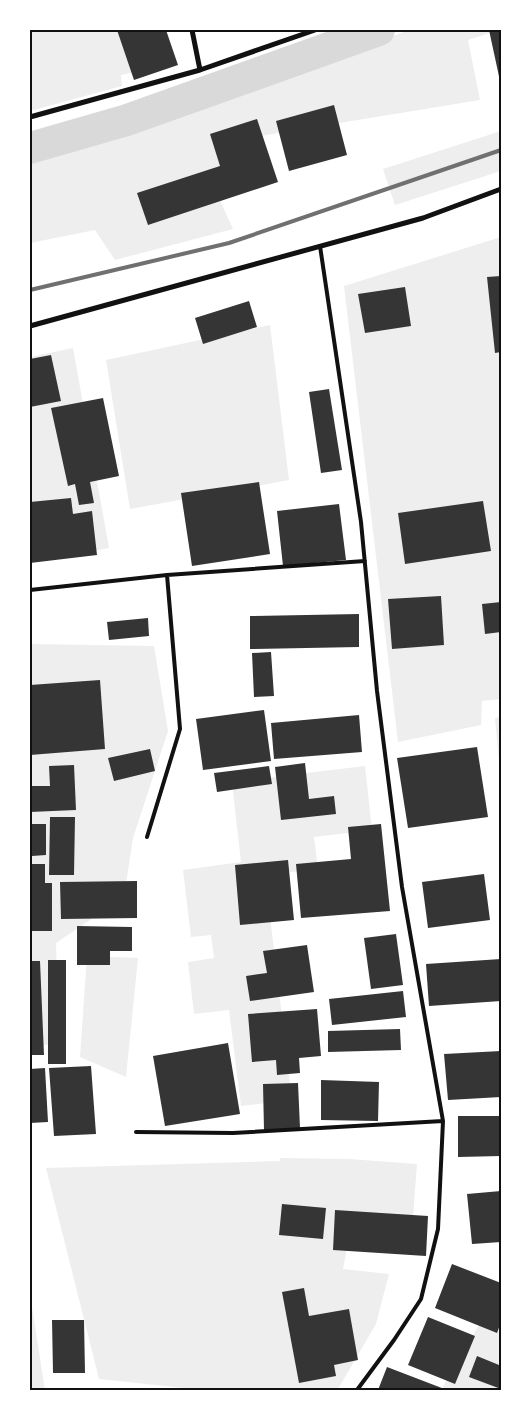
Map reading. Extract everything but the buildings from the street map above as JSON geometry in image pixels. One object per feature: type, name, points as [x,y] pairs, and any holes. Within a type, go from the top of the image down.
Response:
[{"type":"street","points":[[192,30],[200,70]]},
{"type":"street","points":[[30,116],[200,70],[315,30]]},
{"type":"street","points":[[30,326],[423,218],[501,189]]},
{"type":"lane","points":[[320,246],[362,522],[377,691],[402,887],[443,1121],[438,1229],[421,1299],[394,1340],[357,1390]]},
{"type":"lane","points":[[30,590],[167,575],[365,561]]},
{"type":"lane","points":[[147,837],[180,729],[167,575]]},
{"type":"lane","points":[[136,1132],[233,1133],[443,1121]]},
{"type":"shaded area","points":[[30,30],[137,30],[144,70],[121,75],[122,86],[30,111]]},
{"type":"shaded area","points":[[409,30],[499,30],[468,40],[480,100],[248,138],[212,183],[233,229],[115,260],[95,230],[30,243],[30,157],[133,129]]},
{"type":"shaded area","points":[[501,131],[501,171],[395,205],[383,169]]},
{"type":"shaded area","points":[[501,237],[501,699],[482,701],[481,725],[398,742],[344,286]]},
{"type":"shaded area","points":[[270,325],[289,480],[130,509],[106,360]]},
{"type":"shaded area","points":[[73,348],[109,548],[30,563],[30,357]]},
{"type":"shaded area","points":[[30,644],[154,646],[168,731],[133,838],[124,897],[56,943],[59,1043],[30,1047]]},
{"type":"shaded area","points":[[501,717],[501,784],[495,718]]},
{"type":"shaded area","points":[[365,766],[372,830],[314,837],[318,869],[265,875],[292,1100],[241,1106],[229,1010],[194,1014],[188,962],[214,958],[211,935],[191,937],[183,870],[241,862],[232,782]]},
{"type":"shaded area","points":[[87,956],[138,958],[126,1077],[80,1057]]},
{"type":"shaded area","points":[[280,1158],[349,1159],[417,1164],[412,1230],[352,1222],[343,1269],[389,1274],[376,1324],[338,1389],[202,1390],[99,1379],[46,1168],[280,1161]]},
{"type":"shaded area","points":[[30,1294],[45,1390],[30,1390]]},
{"type":"shaded area","points":[[491,1304],[501,1306],[501,1390],[441,1390]]},
{"type":"waterway","points":[[30,148],[127,120],[379,30]]},
{"type":"railway","points":[[30,290],[229,243],[501,150]]}]
